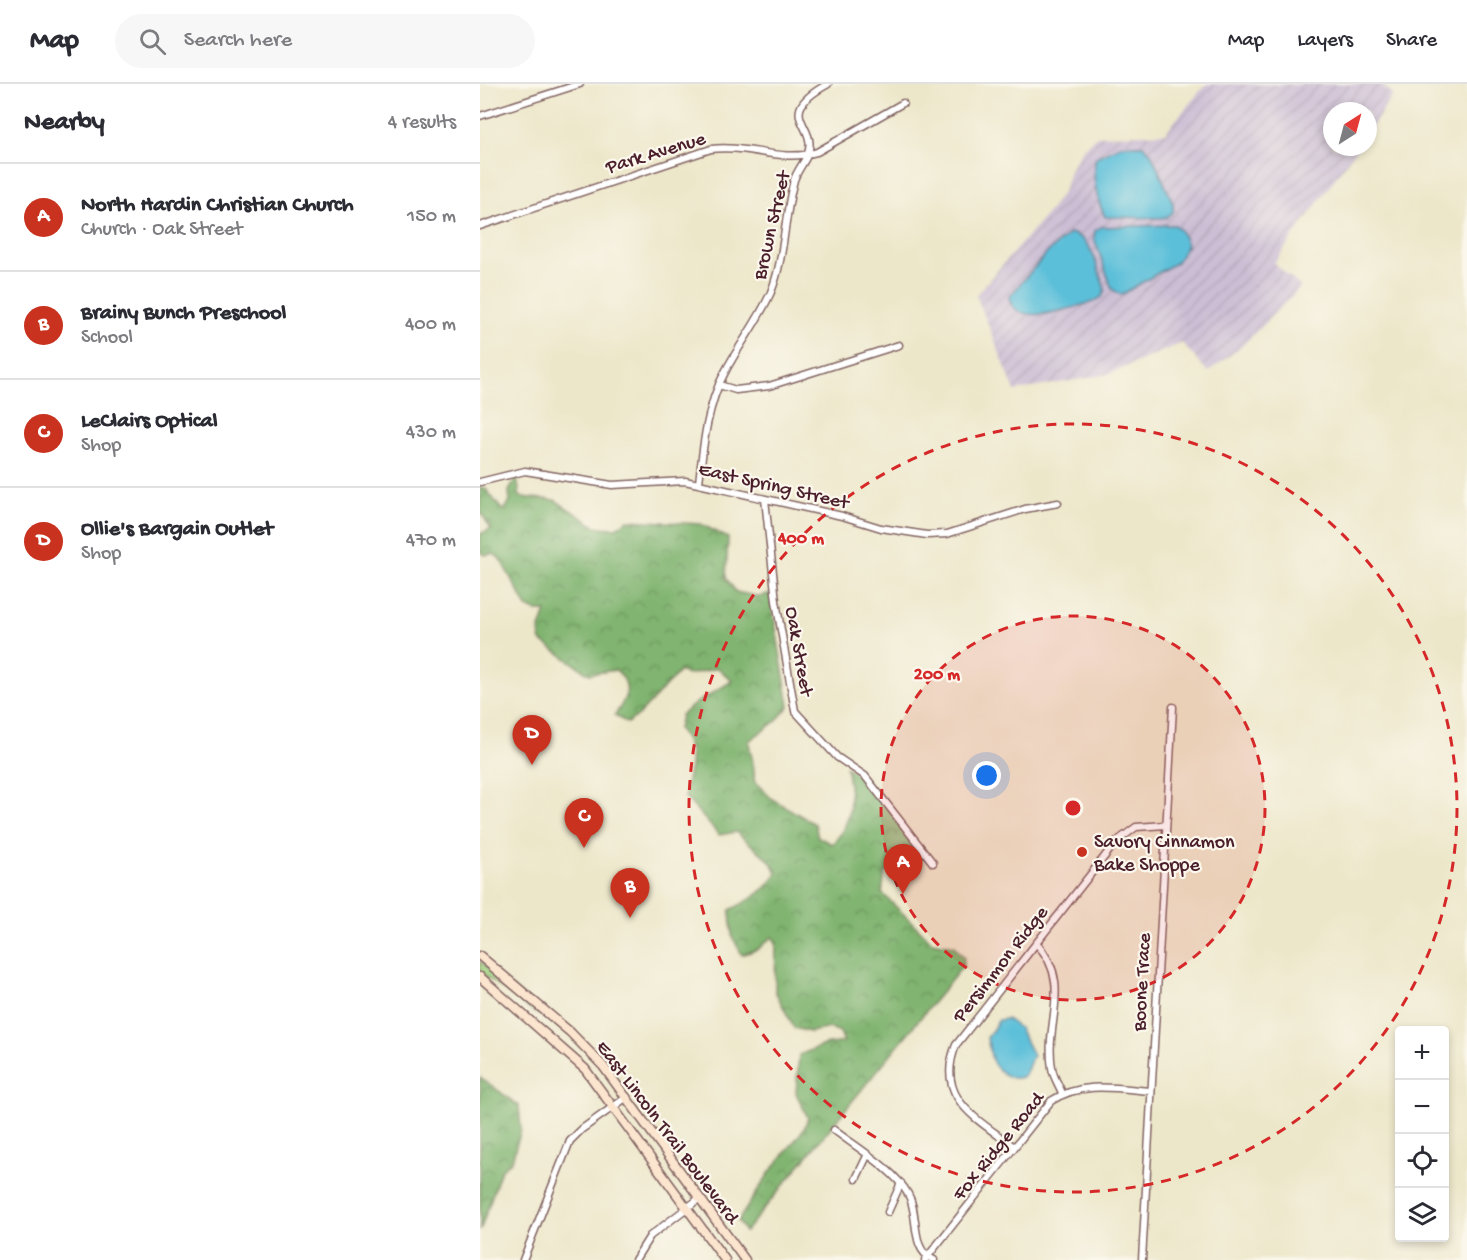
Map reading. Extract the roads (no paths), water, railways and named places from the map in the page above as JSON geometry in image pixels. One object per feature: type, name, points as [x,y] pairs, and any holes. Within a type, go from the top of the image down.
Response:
[{"type":"street","points":[[480,116],[580,84]]},
{"type":"street","name":"Brown Street","points":[[699,483],[711,410],[719,386],[771,292],[795,180],[807,155],[801,103],[810,93],[828,84]]},
{"type":"street","name":"Park Avenue","points":[[480,226],[711,149],[738,148],[795,157],[807,155],[854,132],[903,103]]},
{"type":"street","points":[[719,386],[736,390],[769,386],[899,345]]},
{"type":"street","name":"East Spring Street","points":[[480,482],[525,471],[612,485],[678,481],[699,483],[842,516],[881,528],[927,535],[947,534],[1025,509],[1058,503]]},
{"type":"street","name":"Oak Street","points":[[765,499],[776,601],[795,711],[837,757],[865,776],[933,862]]},
{"type":"street","name":"Boone Trace","points":[[1142,1260],[1173,706]]},
{"type":"street","name":"Persimmon Ridge","points":[[1014,1147],[963,1107],[950,1083],[949,1069],[956,1046],[1125,833],[1145,825],[1166,825]]},
{"type":"street","points":[[1036,944],[1048,956],[1055,974],[1051,1067],[1062,1093]]},
{"type":"street","name":"East Lincoln Trail Boulevard","points":[[480,956],[570,1032],[627,1097],[745,1260]]},
{"type":"street","name":"East Lincoln Trail Boulevard","points":[[480,977],[571,1055],[615,1106],[725,1260]]},
{"type":"street","name":"Fox Ridge Road","points":[[929,1259],[1051,1101],[1062,1093],[1088,1087],[1150,1091]]},
{"type":"street","points":[[524,1260],[567,1146],[582,1129],[627,1097]]},
{"type":"street","points":[[834,1130],[901,1182],[912,1204],[919,1247],[929,1259]]},
{"type":"street","points":[[856,1179],[867,1156]]},
{"type":"street","points":[[888,1212],[901,1182]]},
{"type":"street","points":[[635,1260],[650,1236],[700,1198]]},
{"type":"water","points":[[1122,145],[1143,145],[1151,153],[1173,203],[1173,212],[1166,218],[1105,217],[1096,188],[1094,172],[1096,157]]},
{"type":"water","points":[[1175,225],[1181,231],[1187,245],[1177,262],[1121,295],[1112,289],[1094,238],[1095,231],[1101,227]]},
{"type":"water","points":[[1070,233],[1084,241],[1093,255],[1105,289],[1102,297],[1093,302],[1045,314],[1021,312],[1013,307],[1009,297],[1047,253]]},
{"type":"water","points":[[1007,1019],[1019,1028],[1033,1055],[1025,1074],[1016,1078],[1007,1076],[995,1066],[987,1038],[999,1020]]},
{"type":"place","name":"Ollie's Bargain Outlet","points":[[532,765]]},
{"type":"place","name":"LeClairs Optical","points":[[584,848]]},
{"type":"place","name":"Savory Cinnamon Bake Shoppe","points":[[1082,852]]},
{"type":"place","name":"North Hardin Christian Church","points":[[903,894]]},
{"type":"place","name":"Brainy Bunch Preschool","points":[[630,918]]}]
